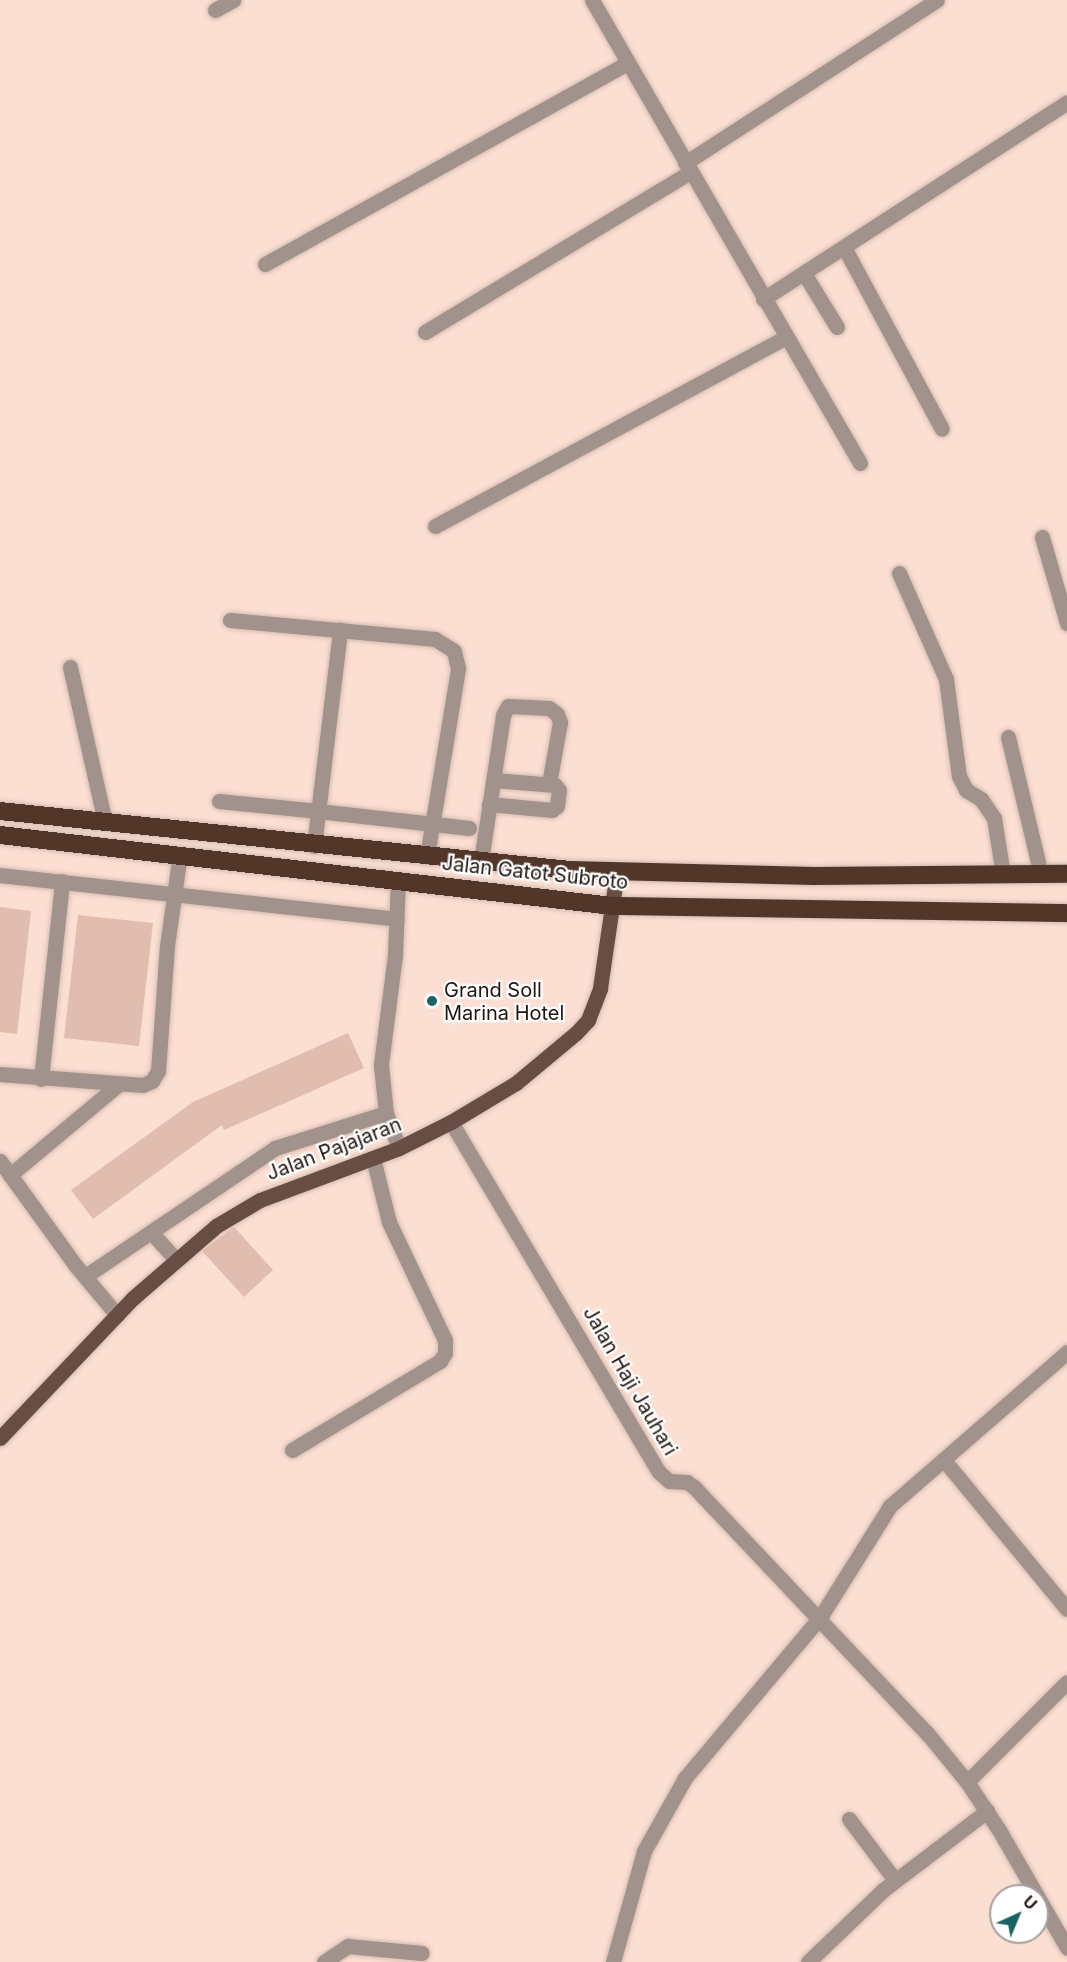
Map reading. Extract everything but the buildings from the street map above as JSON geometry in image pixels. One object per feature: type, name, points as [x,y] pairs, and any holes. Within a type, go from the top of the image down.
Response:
[{"type":"highway","name":"Jalan Gatot Subroto","points":[[0,811],[318,846],[617,872],[1067,874]]},
{"type":"highway","name":"Jalan Gatot Subroto","points":[[0,835],[180,854],[613,906],[1067,913]]},
{"type":"main road","name":"Jalan Pajajaran","points":[[0,1438],[117,1315],[216,1226],[260,1200],[399,1148],[451,1122],[516,1083],[588,1020],[600,988],[617,872]]},
{"type":"street","points":[[215,10],[233,0]]},
{"type":"street","points":[[592,0],[860,463]]},
{"type":"street","points":[[425,332],[688,168],[937,0]]},
{"type":"street","points":[[265,264],[628,63]]},
{"type":"street","points":[[763,299],[805,275],[1067,102]]},
{"type":"street","points":[[845,249],[942,429]]},
{"type":"street","points":[[805,275],[837,327]]},
{"type":"street","points":[[435,526],[786,337]]},
{"type":"street","points":[[1042,537],[1067,623]]},
{"type":"street","points":[[899,573],[946,679],[958,776],[966,790],[981,799],[994,818],[1003,874]]},
{"type":"street","points":[[230,620],[435,639],[454,651],[458,660],[427,856]]},
{"type":"street","points":[[318,846],[345,630]]},
{"type":"street","points":[[70,667],[105,822]]},
{"type":"street","points":[[478,861],[503,715],[508,706],[518,704],[549,708],[557,714],[560,722],[549,784]]},
{"type":"street","points":[[1008,737],[1041,874]]},
{"type":"street","points":[[489,804],[552,810],[557,806],[559,790],[549,784],[493,780]]},
{"type":"street","points":[[219,801],[432,823],[474,823],[478,861]]},
{"type":"street","points":[[0,1074],[119,1084],[142,1085],[152,1082],[158,1071],[174,892],[180,854]]},
{"type":"street","points":[[0,875],[397,914]]},
{"type":"street","points":[[398,880],[397,914],[381,1041],[386,1113],[399,1148]]},
{"type":"street","points":[[41,1079],[62,881]]},
{"type":"street","points":[[10,1175],[119,1084]]},
{"type":"street","points":[[87,1275],[151,1232],[181,1208],[275,1148],[386,1113]]},
{"type":"street","name":"Jalan Haji Jauhari","points":[[451,1122],[659,1472],[669,1480],[687,1482],[694,1487],[821,1616],[967,1782],[987,1811],[1067,1948]]},
{"type":"street","points":[[292,1450],[440,1361],[445,1353],[444,1340],[389,1222],[373,1158]]},
{"type":"street","points":[[0,1161],[76,1266],[87,1275],[117,1315]]},
{"type":"street","points":[[151,1232],[176,1260]]},
{"type":"street","points":[[613,1962],[635,1874],[668,1803],[700,1757],[821,1616],[890,1506],[1067,1352]]},
{"type":"street","points":[[944,1460],[1067,1609]]},
{"type":"street","points":[[967,1782],[1067,1682]]},
{"type":"street","points":[[808,1962],[895,1880],[987,1811]]},
{"type":"street","points":[[849,1819],[895,1880]]},
{"type":"street","points":[[324,1962],[348,1946],[422,1953]]},
{"type":"place","name":"Grand Soll Marina Hotel","points":[[432,1001]]}]
